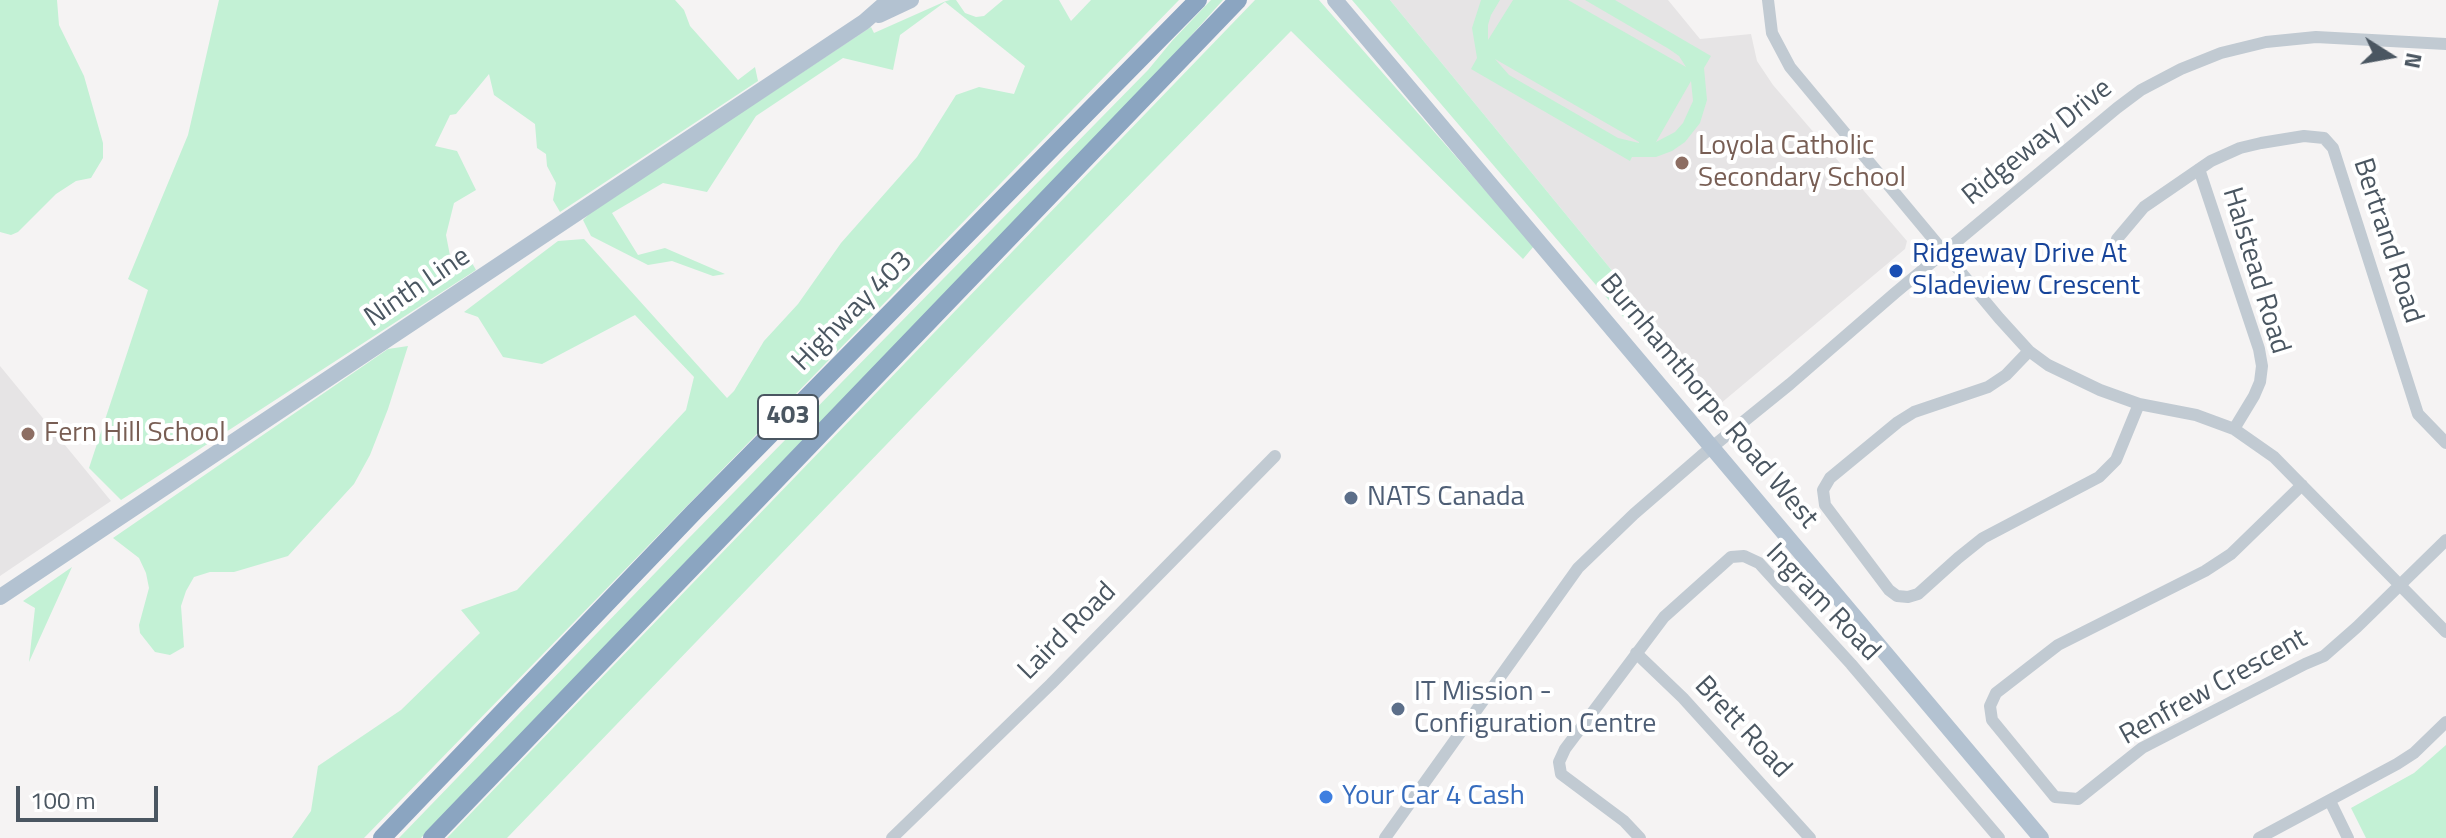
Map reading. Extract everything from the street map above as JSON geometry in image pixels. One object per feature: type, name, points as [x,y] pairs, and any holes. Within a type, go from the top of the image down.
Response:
[{"type":"highway","name":"Highway 403","points":[[382,838],[694,512],[1198,0]]},
{"type":"highway","name":"403","points":[[432,838],[1238,0]]},
{"type":"main road","name":"Ninth Line","points":[[0,597],[864,22],[889,0]]},
{"type":"main road","name":"Ninth Line","points":[[864,22],[911,0]]},
{"type":"main road","name":"Burnhamthorpe Road West","points":[[1335,0],[2041,838]]},
{"type":"street","points":[[1768,0],[1772,33],[1790,67],[2029,351],[2076,380],[2139,404],[2196,415],[2234,429],[2274,457],[2446,632]]},
{"type":"street","name":"Ridgeway Drive","points":[[1385,838],[1578,568],[1625,522],[1712,447],[2117,108],[2152,84],[2204,59],[2266,42],[2316,37],[2446,44]]},
{"type":"street","name":"Bertrand Road","points":[[2117,239],[2144,207],[2211,161],[2240,148],[2304,136],[2317,136],[2329,142],[2418,414],[2446,443]]},
{"type":"street","name":"Halstead Road","points":[[2199,169],[2262,366],[2254,396],[2234,429]]},
{"type":"street","points":[[2029,351],[2006,375],[1988,387],[1914,412],[1898,422],[1830,478],[1823,490],[1825,505],[1889,590],[1897,596],[1918,594],[1983,538],[2099,477],[2116,460],[2139,404]]},
{"type":"street","name":"Laird Road","points":[[892,838],[1061,673],[1275,456]]},
{"type":"street","name":"Renfrew Crescent","points":[[2302,485],[2231,554],[2205,571],[2058,645],[1996,693],[1990,706],[1992,720],[2055,797],[2078,799],[2142,748],[2324,656],[2401,585]]},
{"type":"street","points":[[2401,585],[2446,540]]},
{"type":"street","name":"Ingram Road","points":[[1640,838],[1624,821],[1561,774],[1559,762],[1565,749],[1664,617],[1731,557],[1744,556],[1759,563],[1851,664],[1999,838]]},
{"type":"street","name":"Brett Road","points":[[1636,653],[1683,698],[1810,838]]},
{"type":"street","points":[[2259,838],[2406,759],[2446,722]]},
{"type":"street","points":[[2330,801],[2348,838]]},
{"type":"shaded area","name":"Loyola Catholic Secondary School","points":[[1390,0],[1668,0],[1700,39],[1751,34],[1757,61],[1773,85],[1907,241],[1905,249],[1720,404],[1699,402],[1646,312]]},
{"type":"shaded area","name":"Fern Hill School","points":[[0,366],[111,501],[0,576]]},
{"type":"green space","points":[[0,0],[57,0],[59,25],[84,76],[103,143],[103,158],[91,178],[76,181],[56,194],[18,232],[11,235],[0,232]]},
{"type":"green space","points":[[219,0],[675,0],[684,10],[690,26],[738,80],[755,67],[758,81],[560,212],[553,200],[556,183],[547,166],[546,154],[537,148],[535,124],[494,95],[489,74],[456,114],[450,115],[435,146],[457,151],[476,190],[454,203],[446,235],[452,266],[467,254],[476,270],[121,500],[89,468],[148,290],[128,279],[188,135]]},
{"type":"green space","points":[[956,0],[965,13],[976,17],[984,16],[1003,0],[1059,0],[1071,21],[1091,0],[1179,0],[364,838],[292,838],[311,811],[318,766],[401,710],[480,633],[461,610],[517,590],[686,410],[694,377],[635,315],[542,364],[503,357],[478,317],[464,312],[558,241],[584,239],[727,398],[764,341],[798,304],[841,243],[917,157],[956,95],[979,87],[1014,94],[1025,66],[945,2],[900,35],[893,70],[843,58],[756,116],[707,192],[663,183],[612,213],[638,255],[665,248],[725,274],[713,276],[672,261],[648,265],[591,236],[583,220],[592,211],[871,27],[874,33],[946,1]]},
{"type":"green space","points":[[1211,0],[1223,0],[1147,85],[421,838],[399,838],[1148,70]]},
{"type":"green space","points":[[1255,0],[1319,0],[1534,246],[1523,259],[1291,31],[1021,305],[507,838],[447,838]]},
{"type":"green space","points":[[1352,0],[1390,0],[1646,312],[1631,326]]},
{"type":"green space","points":[[1481,0],[1500,0],[1488,25],[1488,40],[1513,0],[1568,0],[1686,67],[1679,56],[1669,49],[1585,0],[1615,0],[1711,56],[1704,68],[1707,100],[1700,123],[1685,142],[1672,151],[1656,157],[1632,157],[1630,161],[1471,69],[1477,58],[1472,28]],"holes":[[[1495,59],[1639,142],[1639,143],[1618,138],[1509,75]],[[1691,81],[1693,101],[1683,123],[1675,132],[1656,142]]]},
{"type":"green space","points":[[408,346],[370,455],[354,484],[288,556],[234,572],[210,572],[194,577],[181,606],[184,647],[170,655],[155,652],[140,633],[139,625],[149,588],[146,573],[139,558],[113,538],[388,349]]},
{"type":"green space","points":[[72,567],[29,662],[35,608],[23,601]]},
{"type":"green space","points":[[2446,745],[2446,838],[2366,838],[2351,808],[2414,773]]},
{"type":"place","name":"Loyola Catholic Secondary School","points":[[1682,163]]},
{"type":"place","name":"Ridgeway Drive At Sladeview Crescent","points":[[1896,271]]},
{"type":"place","name":"Fern Hill School","points":[[28,434]]},
{"type":"place","name":"NATS Canada","points":[[1351,498]]},
{"type":"place","name":"IT Mission - Configuration Centre","points":[[1398,709]]},
{"type":"place","name":"Your Car 4 Cash","points":[[1326,797]]}]
